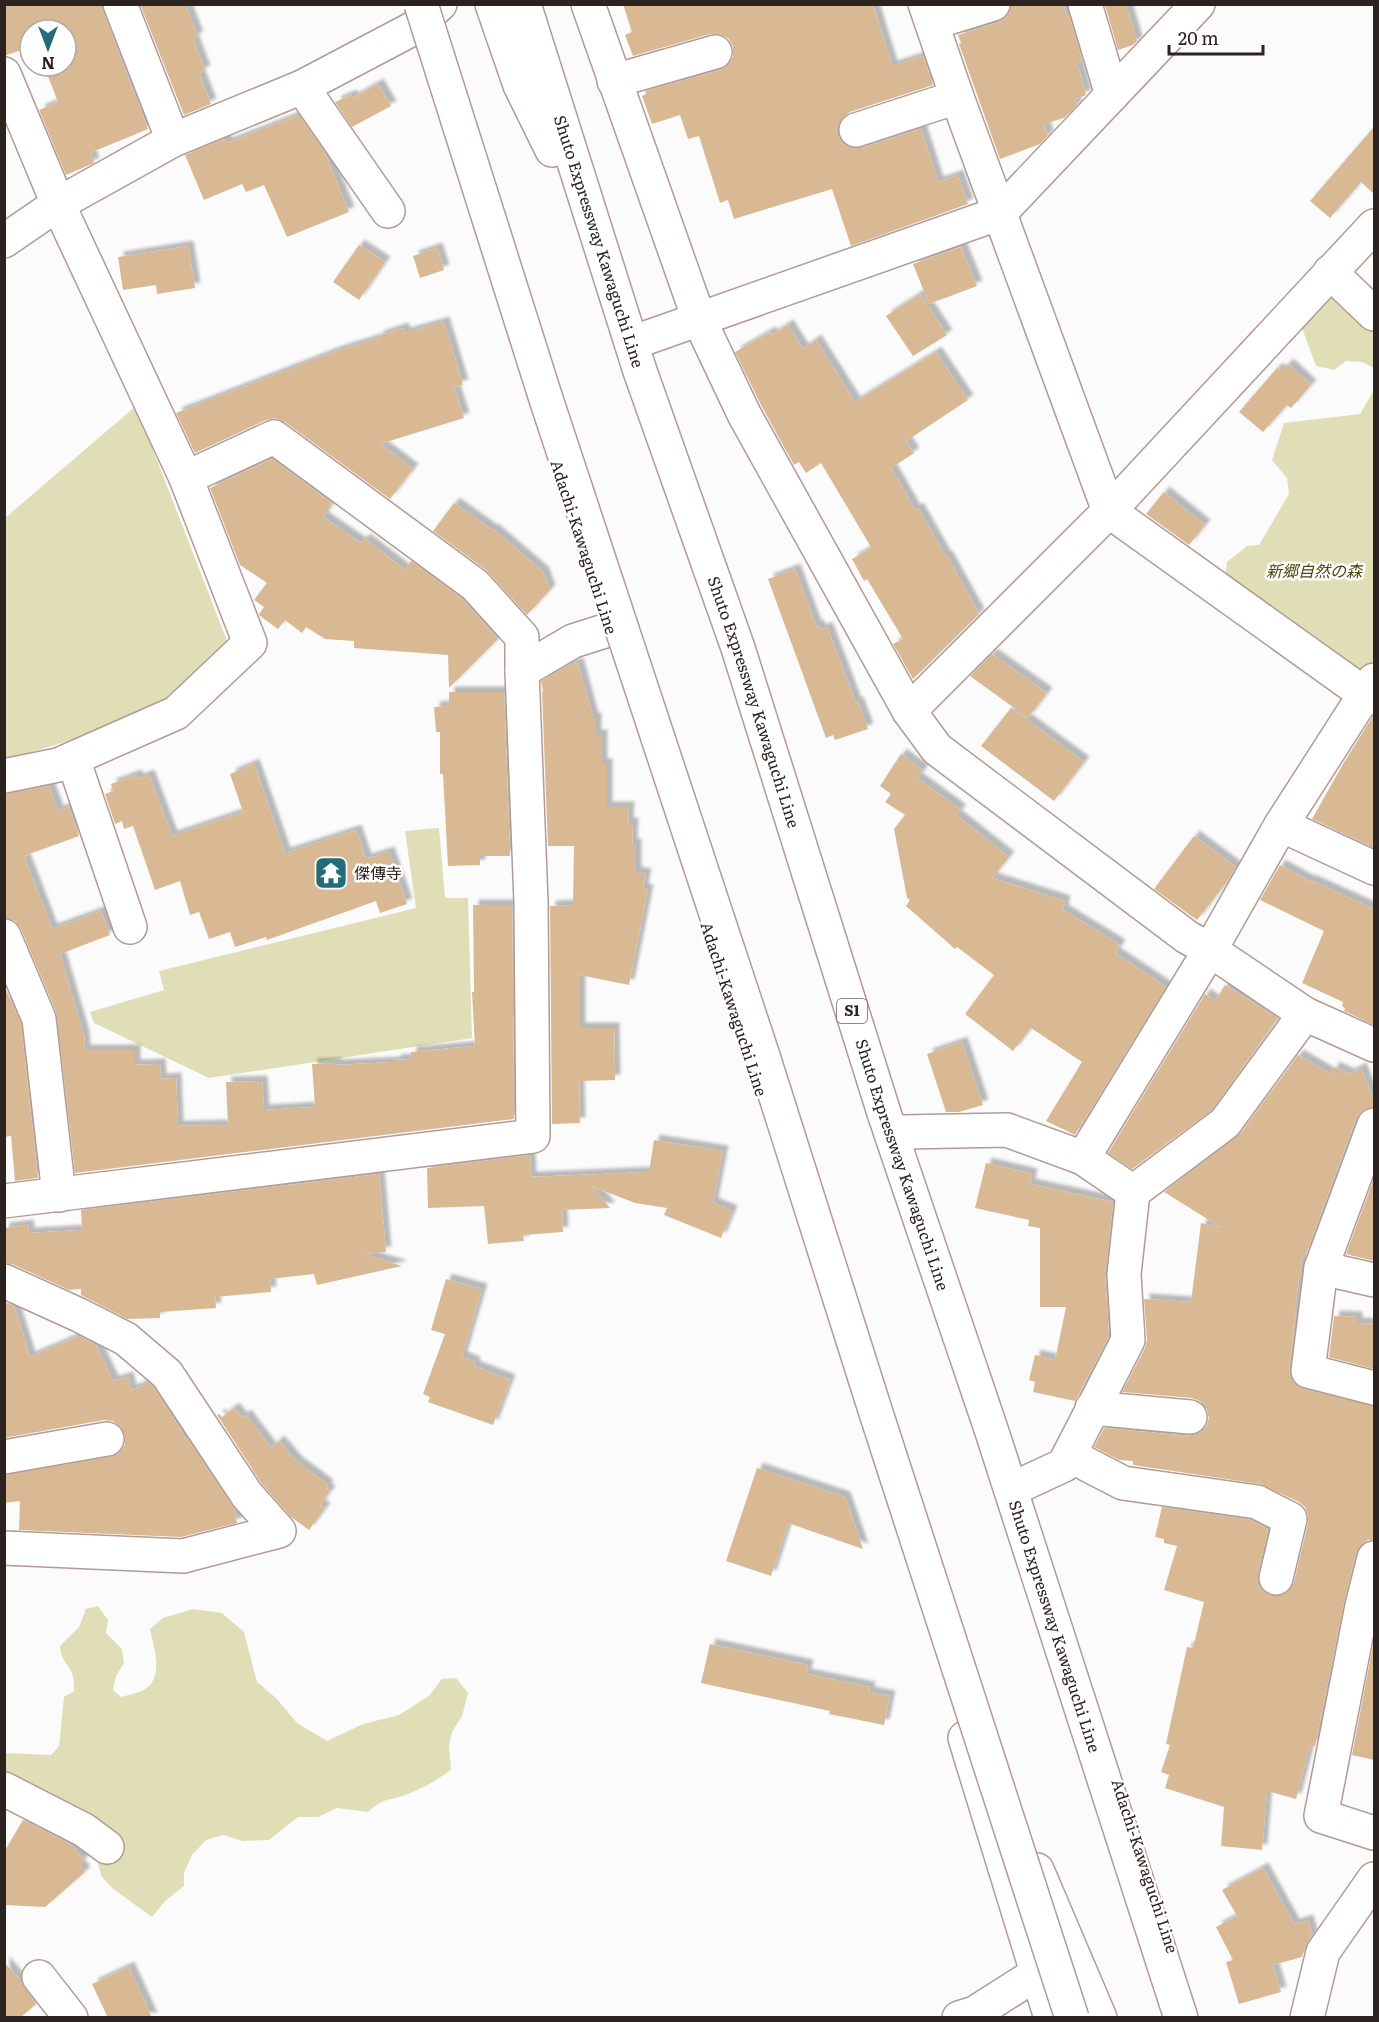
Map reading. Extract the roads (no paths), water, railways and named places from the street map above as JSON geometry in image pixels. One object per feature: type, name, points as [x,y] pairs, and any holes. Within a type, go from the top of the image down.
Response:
[{"type":"main road","points":[[120,4],[173,140]]},
{"type":"main road","points":[[4,241],[58,204],[173,140],[302,87],[414,12],[440,4]]},
{"type":"main road","points":[[492,4],[520,85],[598,243]]},
{"type":"main road","name":"Shuto Expressway Kawaguchi Line","points":[[524,4],[598,243],[640,371],[738,648],[885,1116],[992,1432],[1181,2018]]},
{"type":"main road","name":"Adachi-Kawaguchi Line","points":[[538,4],[643,339],[744,630],[903,1132],[1023,1484],[1194,2018]]},
{"type":"main road","points":[[588,4],[699,319],[744,414],[909,711],[937,749],[1186,937],[1210,950],[1305,1014],[1374,1045]]},
{"type":"main road","points":[[993,4],[928,14],[1109,511],[1372,691],[1281,825],[1210,950],[1083,1158]]},
{"type":"main road","points":[[1085,4],[1112,95]]},
{"type":"main road","points":[[643,339],[1000,213],[1198,4]]},
{"type":"main road","points":[[414,12],[546,399],[759,1042],[877,1416],[1072,2018]]},
{"type":"main road","name":"Adachi-Kawaguchi Line","points":[[414,12],[920,1588],[1051,2018]]},
{"type":"main road","points":[[614,81],[715,52]]},
{"type":"main road","points":[[4,74],[58,204],[186,478],[250,643],[176,712],[58,765],[4,776]]},
{"type":"main road","points":[[302,87],[388,211]]},
{"type":"main road","points":[[856,130],[957,97]]},
{"type":"main road","points":[[909,711],[1109,511],[1374,226]]},
{"type":"main road","points":[[1330,272],[1374,314]]},
{"type":"main road","points":[[4,1201],[533,1137],[531,902],[522,637],[475,585],[274,437],[186,478]]},
{"type":"main road","points":[[522,671],[573,641],[611,629]]},
{"type":"main road","points":[[73,759],[130,927]]},
{"type":"main road","points":[[1281,825],[1374,868]]},
{"type":"main road","points":[[4,936],[39,1019],[58,1194]]},
{"type":"main road","points":[[1023,1484],[1064,1465],[1128,1340],[1124,1275],[1133,1192],[1225,1123],[1305,1014]]},
{"type":"main road","points":[[1374,1125],[1321,1268],[1308,1371],[1374,1388]]},
{"type":"main road","points":[[903,1132],[1007,1130],[1083,1158],[1133,1192]]},
{"type":"main road","points":[[1321,1268],[1374,1280]]},
{"type":"main road","points":[[4,1281],[126,1339],[167,1374],[247,1495],[279,1531],[183,1556],[4,1548]]},
{"type":"main road","points":[[1092,1408],[1190,1417]]},
{"type":"main road","points":[[4,1457],[107,1439]]},
{"type":"main road","points":[[1069,1455],[1123,1483],[1257,1502],[1290,1519],[1276,1578]]},
{"type":"main road","points":[[1374,1558],[1362,1606],[1321,1816],[1374,1833]]},
{"type":"main road","points":[[987,1754],[1100,2018]]},
{"type":"main road","points":[[4,1790],[84,1830],[107,1847]]},
{"type":"main road","points":[[1307,2018],[1323,1952],[1374,1879]]},
{"type":"main road","points":[[959,2018],[975,2013],[1036,1974]]},
{"type":"main road","points":[[39,1977],[71,2018]]},
{"type":"place","name":"傑傳寺","points":[[331,873]]},
{"type":"park label","name":"新郷自然の森","points":[[1314,571]]}]
